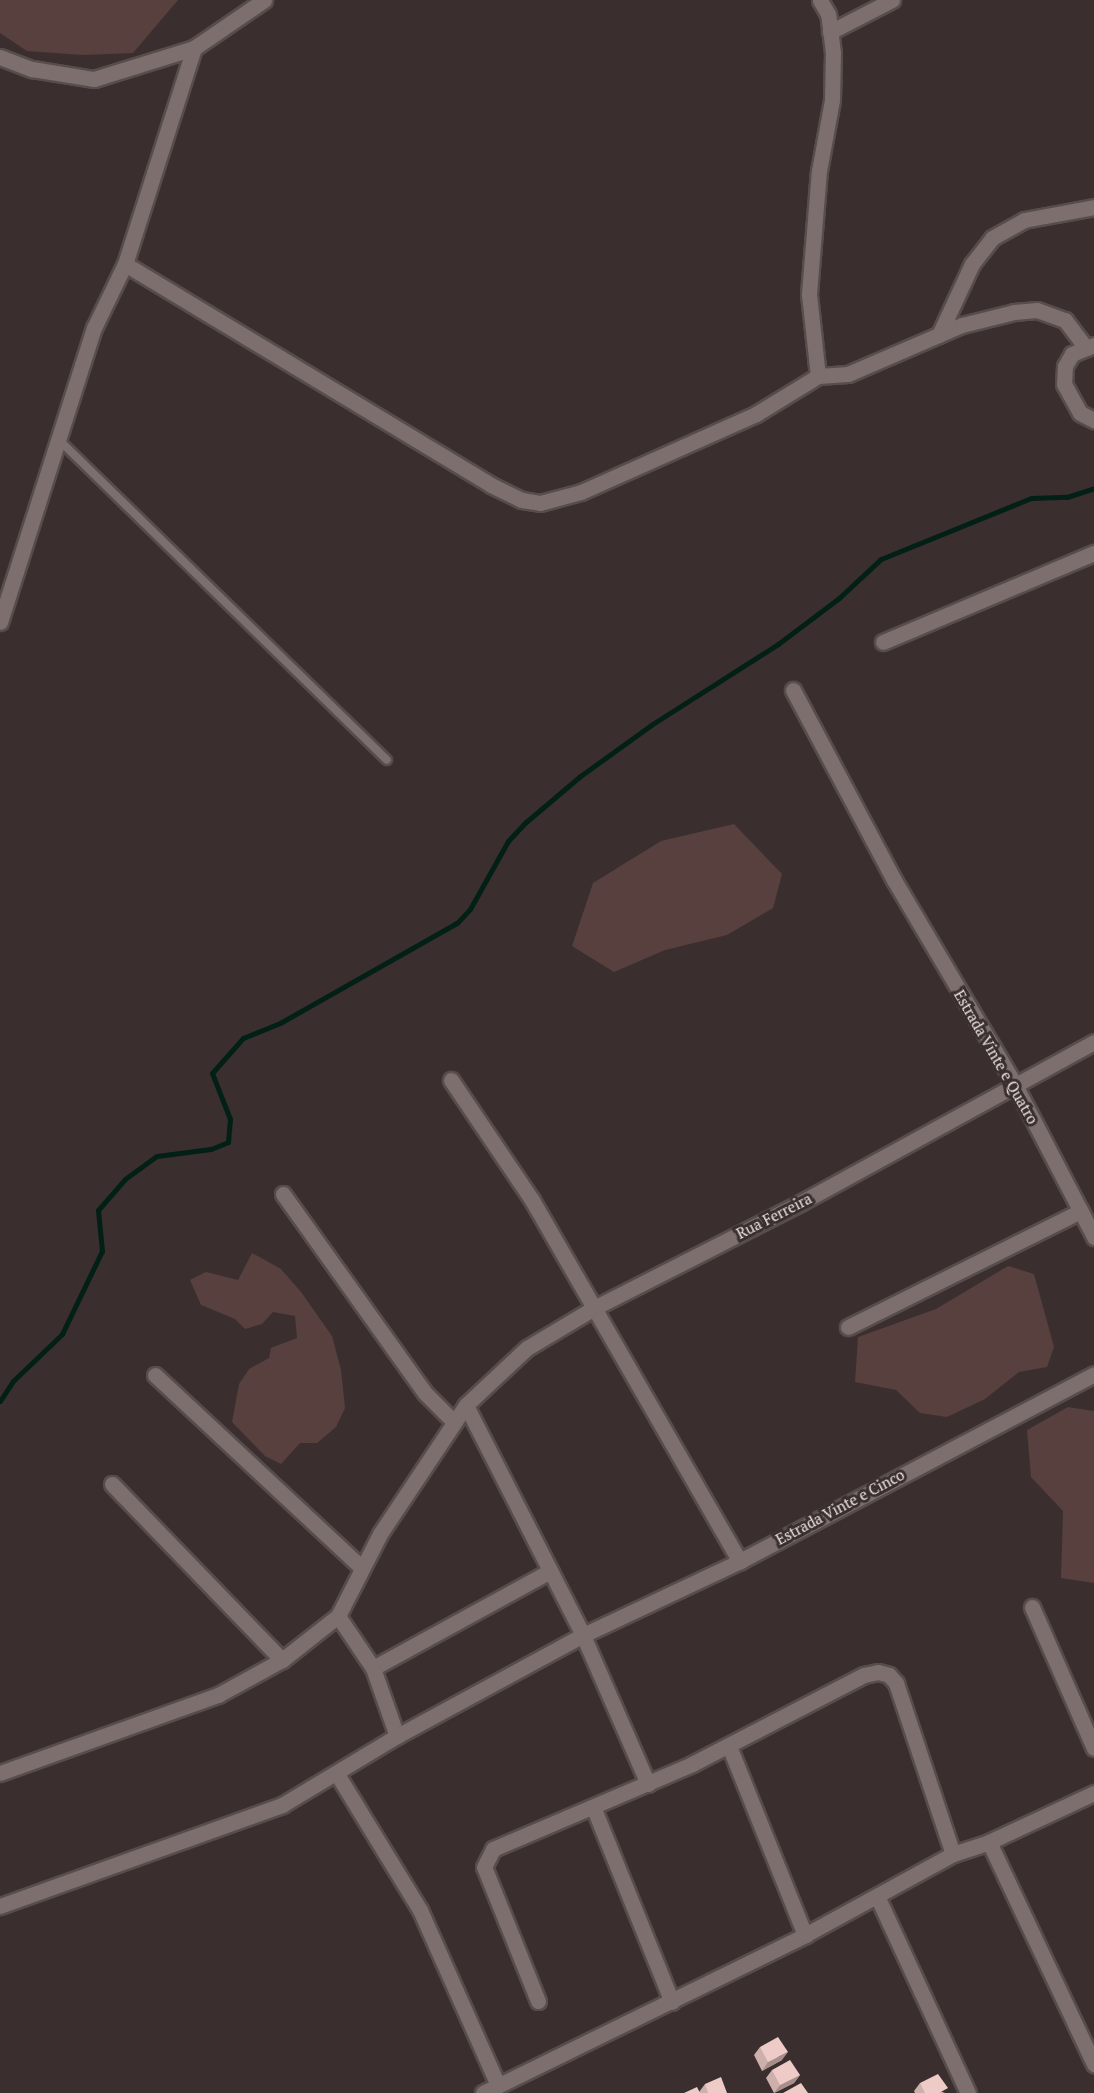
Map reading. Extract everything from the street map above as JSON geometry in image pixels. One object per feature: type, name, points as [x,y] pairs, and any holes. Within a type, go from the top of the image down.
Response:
[{"type":"street","points":[[0,57],[32,69],[94,79],[194,48],[264,0]]},
{"type":"street","points":[[818,376],[809,294],[819,171],[832,100],[828,14],[820,0]]},
{"type":"street","points":[[830,32],[892,0]]},
{"type":"street","points":[[0,622],[94,328],[125,264],[194,48]]},
{"type":"street","points":[[939,335],[972,264],[992,238],[1024,220],[1094,207]]},
{"type":"street","points":[[125,264],[491,485],[540,503],[581,492],[736,423],[818,376],[848,374],[939,335],[993,315],[1037,310],[1065,320],[1090,347],[1072,354],[1065,366],[1064,384],[1080,413],[1094,420]]},
{"type":"street","points":[[884,642],[1094,553]]},
{"type":"street","name":"Estrada Vinte e Quatro","points":[[793,690],[894,880],[1014,1083],[1094,1236]]},
{"type":"street","name":"Rua Ferreira","points":[[338,1616],[380,1534],[454,1422],[466,1405],[527,1348],[594,1308],[800,1203],[1014,1083],[1094,1042]]},
{"type":"street","points":[[451,1080],[532,1200],[740,1561]]},
{"type":"street","points":[[283,1194],[425,1393],[454,1422]]},
{"type":"street","points":[[849,1327],[1081,1211]]},
{"type":"street","name":"Estrada Vinte e Cinco","points":[[0,1906],[282,1806],[397,1736],[582,1635],[740,1561],[1094,1374]]},
{"type":"street","points":[[155,1375],[362,1568]]},
{"type":"street","points":[[466,1405],[582,1635],[648,1784]]},
{"type":"street","points":[[112,1484],[282,1660]]},
{"type":"street","points":[[373,1668],[550,1571]]},
{"type":"street","points":[[1032,1607],[1094,1748]]},
{"type":"street","points":[[0,1773],[218,1695],[282,1660],[338,1616],[373,1668],[397,1736]]},
{"type":"street","points":[[537,2001],[484,1867],[493,1849],[594,1809],[648,1784],[729,1746],[864,1676],[878,1672],[889,1675],[896,1683],[953,1854]]},
{"type":"street","points":[[729,1746],[806,1935]]},
{"type":"street","points":[[338,1774],[420,1910],[498,2085]]},
{"type":"street","points":[[483,2093],[806,1935],[953,1854],[989,1842],[1094,1793]]},
{"type":"street","points":[[594,1809],[672,2002]]},
{"type":"street","points":[[989,1842],[1094,2064]]},
{"type":"street","points":[[878,1896],[968,2093]]},
{"type":"lane","points":[[57,439],[387,760]]},
{"type":"shaded area","points":[[0,0],[178,0],[133,53],[83,55],[27,51],[0,33]]},
{"type":"shaded area","points":[[734,824],[782,874],[773,908],[727,935],[665,950],[614,972],[572,946],[593,883],[661,841]]},
{"type":"shaded area","points":[[252,1253],[281,1269],[301,1292],[332,1336],[341,1370],[345,1408],[336,1427],[317,1443],[300,1443],[281,1464],[265,1456],[232,1422],[239,1384],[249,1369],[269,1358],[271,1348],[297,1338],[295,1316],[273,1312],[262,1324],[245,1329],[235,1319],[201,1305],[190,1280],[206,1272],[238,1280]]},
{"type":"shaded area","points":[[1008,1266],[1034,1274],[1054,1347],[1047,1367],[1019,1372],[985,1399],[947,1417],[920,1413],[896,1390],[855,1382],[858,1337],[936,1309]]},
{"type":"shaded area","points":[[1068,1407],[1094,1411],[1094,1583],[1061,1578],[1063,1511],[1031,1477],[1027,1430]]},
{"type":"building","points":[[778,2037],[788,2052],[768,2062],[760,2047]]},
{"type":"building","points":[[790,2060],[800,2075],[780,2085],[772,2070]]},
{"type":"building","points":[[938,2074],[948,2088],[939,2093],[925,2093],[920,2083]]},
{"type":"building","points":[[721,2077],[727,2093],[708,2093],[705,2084]]},
{"type":"building","points":[[801,2083],[808,2093],[783,2093]]},
{"type":"building","points":[[697,2087],[700,2093],[684,2093]]},
{"type":"waterway","points":[[0,1401],[13,1381],[62,1334],[102,1251],[98,1210],[125,1179],[157,1156],[211,1149],[228,1142],[230,1119],[212,1073],[243,1038],[280,1023],[457,923],[470,909],[508,841],[526,822],[579,777],[651,725],[778,644],[839,598],[881,559],[1031,498],[1067,497],[1094,488]]}]
